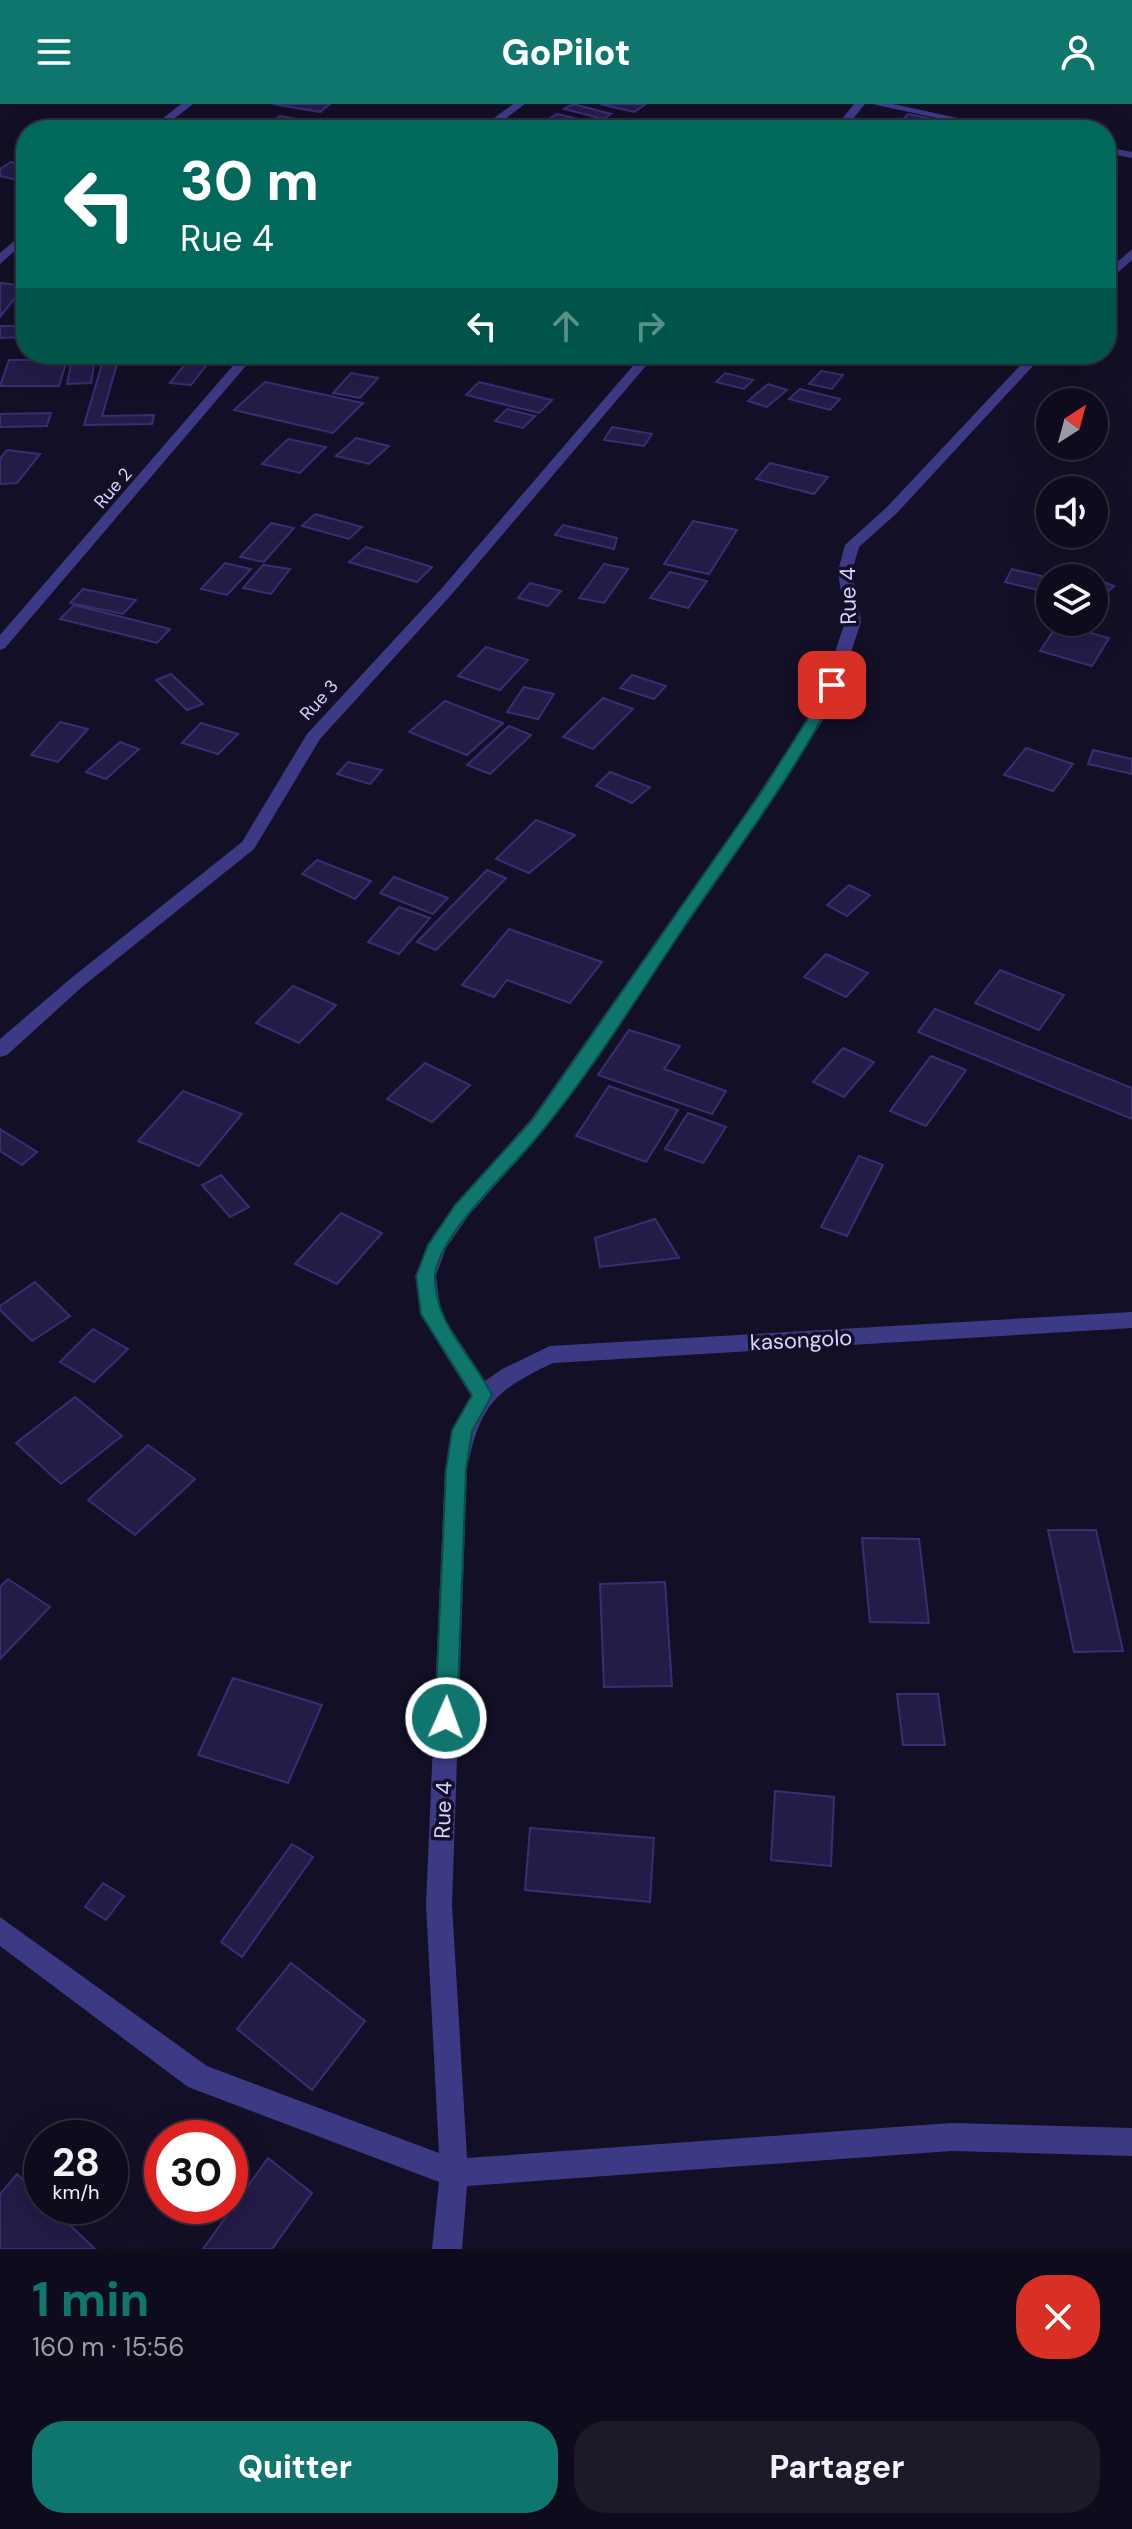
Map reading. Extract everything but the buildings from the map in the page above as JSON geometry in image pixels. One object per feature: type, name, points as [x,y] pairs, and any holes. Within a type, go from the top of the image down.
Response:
[{"type":"street","points":[[166,120],[188,104]]},
{"type":"street","points":[[497,120],[520,104]]},
{"type":"street","points":[[846,120],[860,104]]},
{"type":"street","points":[[877,104],[958,120]]},
{"type":"street","points":[[0,260],[16,245]]},
{"type":"street","points":[[1116,269],[1132,253]]},
{"type":"street","name":"Rue 2","points":[[0,645],[241,364]]},
{"type":"street","name":"Rue 3","points":[[0,1050],[76,983],[248,845],[313,737],[447,591],[641,364]]},
{"type":"street","name":"Rue 4","points":[[447,2249],[454,2173],[439,1904],[456,1469],[462,1430],[482,1395],[431,1314],[426,1276],[437,1245],[462,1210],[539,1123],[736,841],[815,720],[832,685],[853,622],[845,571],[852,545],[892,510],[1029,364]]},
{"type":"street","name":"kasongolo","points":[[482,1395],[514,1371],[550,1355],[1132,1320]]},
{"type":"street","points":[[0,1930],[198,2077],[454,2173],[951,2137],[1132,2142]]},
{"type":"route","points":[[446,1718],[456,1469],[462,1430],[482,1395],[431,1314],[426,1276],[431,1261],[437,1245],[462,1210],[539,1123],[650,966],[815,720],[832,685]]}]
